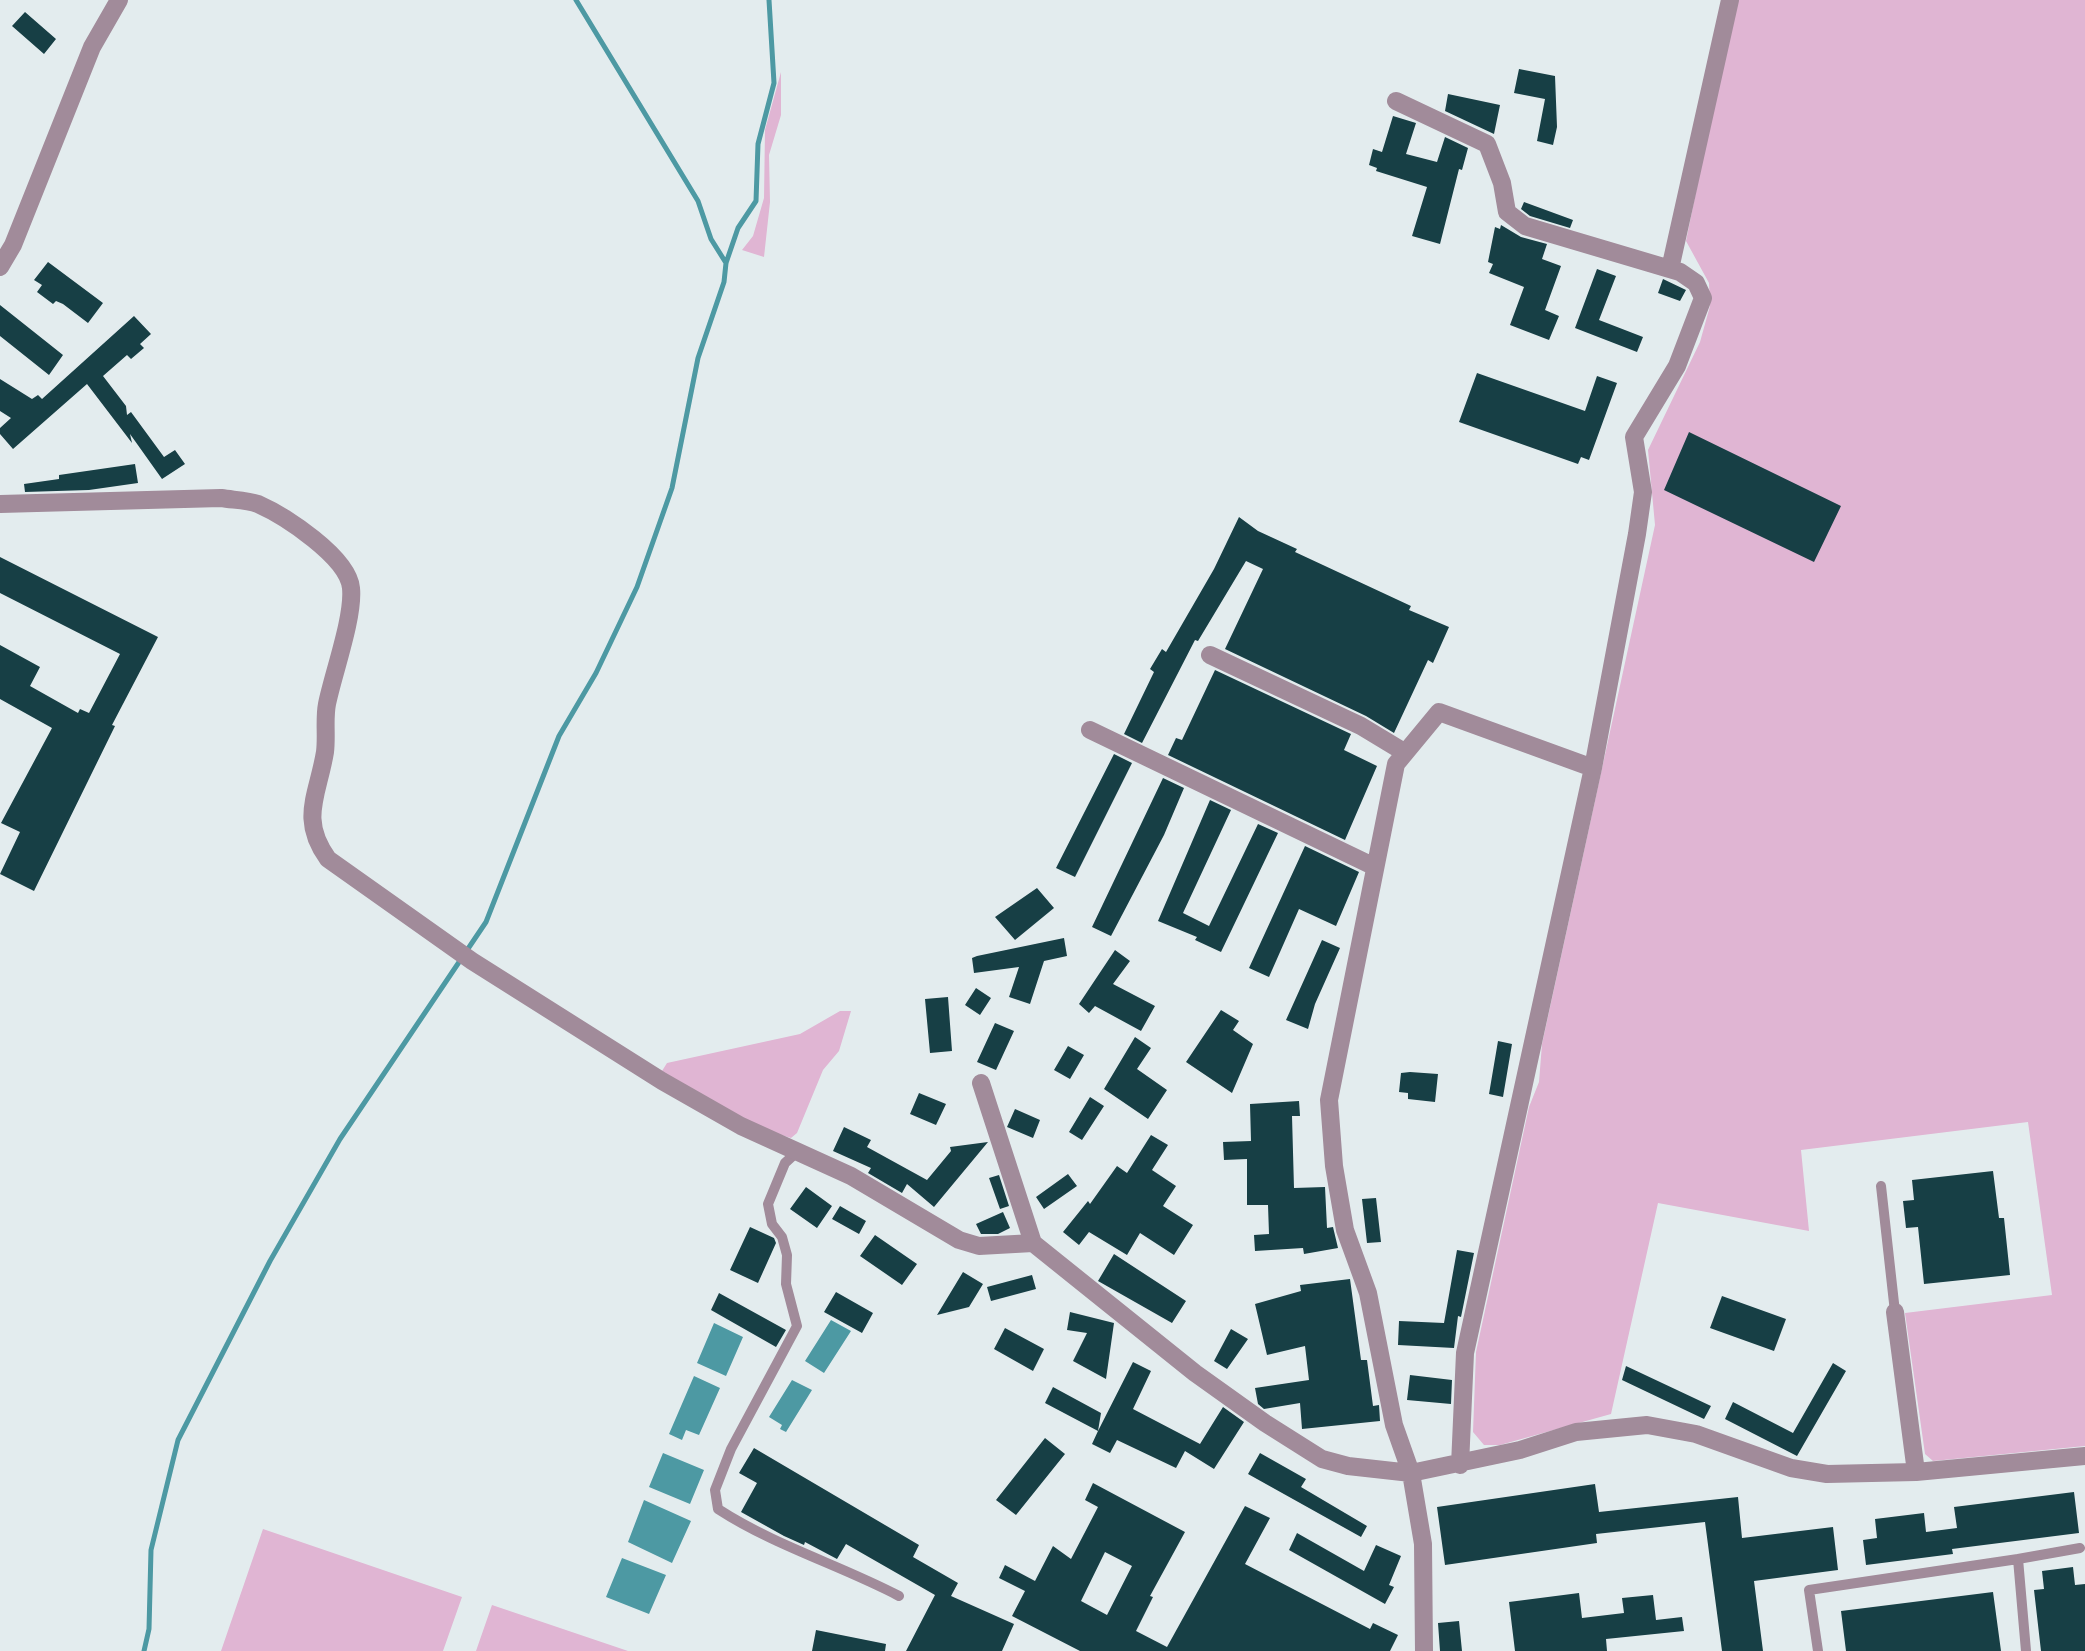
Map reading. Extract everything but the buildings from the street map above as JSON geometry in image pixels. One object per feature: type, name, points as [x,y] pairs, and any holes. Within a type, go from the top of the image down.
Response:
[{"type":"street","points":[[0,267],[13,245],[92,47],[119,0]]},
{"type":"street","points":[[1670,269],[1730,0]]},
{"type":"street","points":[[1396,101],[1487,145],[1502,183],[1507,212],[1514,220],[1525,226],[1670,269],[1696,283],[1703,298],[1677,366],[1634,437],[1643,492],[1593,768],[1465,1353],[1460,1465]]},
{"type":"street","points":[[0,504],[221,498],[255,503],[285,517],[312,537],[343,570],[351,588],[344,635],[326,707],[325,749],[311,815],[314,839],[328,859],[461,952],[662,1081],[741,1126],[851,1176],[959,1240],[979,1246],[1033,1243]]},
{"type":"street","points":[[1210,655],[1361,726],[1404,752]]},
{"type":"street","points":[[1424,1651],[1423,1544],[1411,1473],[1394,1425],[1368,1293],[1345,1230],[1334,1166],[1329,1100],[1396,764],[1404,752],[1429,728],[1439,712],[1593,768]]},
{"type":"street","points":[[1090,730],[1375,867]]},
{"type":"street","points":[[981,1083],[1033,1243],[1195,1373],[1297,1445],[1322,1459],[1348,1466],[1411,1473],[1460,1465],[1576,1432],[1647,1425],[1707,1437],[1791,1468],[1827,1474],[1916,1472],[2085,1456]]},
{"type":"street","points":[[1895,1312],[1916,1472]]},
{"type":"lane","points":[[798,1150],[785,1163],[768,1204],[772,1224],[782,1237],[787,1255],[786,1283],[797,1326],[731,1449],[715,1490],[718,1509],[802,1555],[858,1574],[899,1597]]},
{"type":"lane","points":[[1881,1186],[1895,1312]]},
{"type":"lane","points":[[1818,1651],[1809,1590],[2080,1548]]},
{"type":"lane","points":[[2018,1559],[2026,1651]]},
{"type":"shaded area","points":[[1738,0],[2085,0],[2085,1446],[1933,1461],[1925,1454],[1905,1313],[2052,1295],[2028,1122],[1801,1150],[1809,1231],[1658,1203],[1611,1414],[1500,1445],[1484,1445],[1473,1432],[1476,1352],[1529,1107],[1539,1082],[1542,1044],[1655,525],[1648,450],[1700,342],[1710,306],[1709,283],[1686,241],[1727,39]]},
{"type":"shaded area","points":[[781,72],[781,115],[769,155],[770,202],[764,257],[742,250],[753,236],[764,198],[765,130]]},
{"type":"shaded area","points":[[840,1011],[851,1011],[839,1051],[823,1070],[797,1133],[791,1138],[740,1122],[662,1071],[667,1063],[800,1034]]},
{"type":"shaded area","points":[[263,1529],[462,1597],[443,1651],[221,1651]]},
{"type":"shaded area","points":[[492,1605],[628,1651],[476,1651]]},
{"type":"water","points":[[831,1320],[851,1331],[824,1373],[805,1361]]},
{"type":"water","points":[[714,1323],[743,1337],[726,1376],[697,1363]]},
{"type":"water","points":[[694,1376],[720,1388],[699,1435],[686,1430],[682,1440],[669,1434]]},
{"type":"water","points":[[792,1380],[812,1390],[786,1432],[780,1429],[782,1425],[769,1417]]},
{"type":"water","points":[[663,1453],[704,1470],[690,1504],[649,1487]]},
{"type":"water","points":[[644,1500],[691,1521],[672,1563],[628,1542]]},
{"type":"water","points":[[622,1558],[666,1575],[649,1614],[606,1597]]},
{"type":"waterway","points":[[576,0],[698,201],[711,239],[726,263]]},
{"type":"waterway","points":[[144,1651],[149,1629],[151,1550],[178,1440],[270,1261],[340,1139],[486,922],[559,736],[596,673],[637,587],[672,488],[698,358],[724,282],[726,263],[738,228],[756,201],[758,144],[774,83],[769,0]]}]
